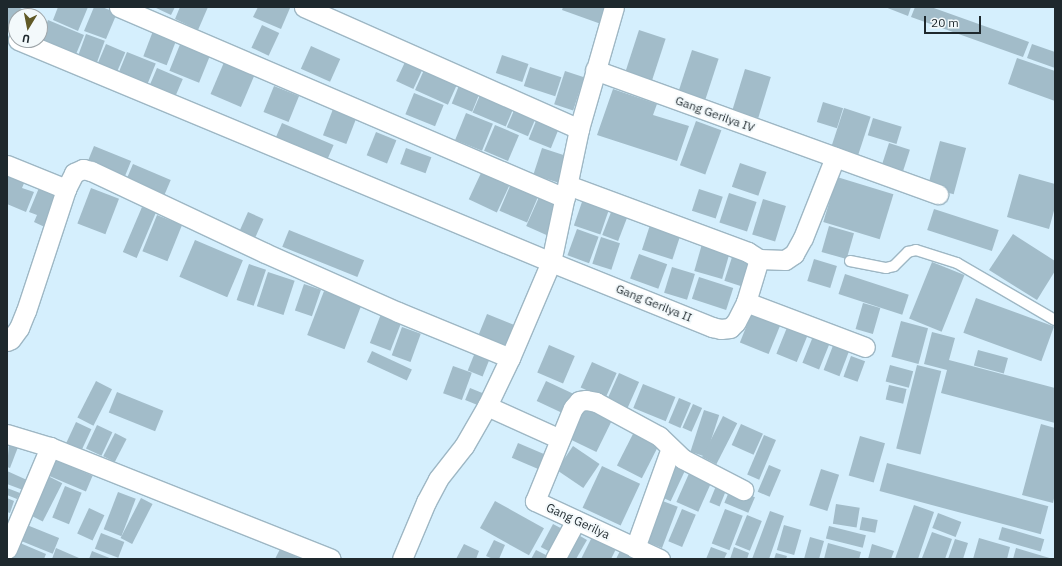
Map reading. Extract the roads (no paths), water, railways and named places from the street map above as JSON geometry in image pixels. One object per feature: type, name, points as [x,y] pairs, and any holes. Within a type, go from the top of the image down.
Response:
[{"type":"street","points":[[118,7],[566,192],[748,252],[759,259],[785,260],[794,254],[803,238],[835,157]]},
{"type":"street","points":[[304,7],[578,129]]},
{"type":"street","points":[[402,559],[438,479],[464,446],[487,406],[510,358],[550,262],[566,192],[578,129],[614,7]]},
{"type":"street","points":[[36,48],[550,262]]},
{"type":"street","name":"Gang Gerilya IV","points":[[595,70],[938,194]]},
{"type":"street","points":[[7,165],[66,190]]},
{"type":"street","points":[[7,341],[11,339],[19,328],[26,311],[66,190],[74,173],[83,169],[91,171],[265,253],[398,312],[510,358]]},
{"type":"street","points":[[759,259],[746,302],[865,347]]},
{"type":"street","name":"Gang Gerilya II","points":[[550,262],[712,327],[722,329],[730,328],[736,322],[746,302]]},
{"type":"street","points":[[487,406],[560,439],[573,408],[579,402],[586,400],[596,402],[659,436],[682,459],[743,490]]},
{"type":"street","points":[[7,434],[50,447],[331,559]]},
{"type":"street","name":"Gang Gerilya","points":[[560,439],[535,501],[660,559]]},
{"type":"street","points":[[7,549],[50,447]]},
{"type":"street","points":[[635,548],[671,448]]},
{"type":"street","points":[[555,559],[576,520]]},
{"type":"lane","points":[[850,261],[886,268],[894,266],[908,252],[916,250],[957,263],[1055,320]]}]
